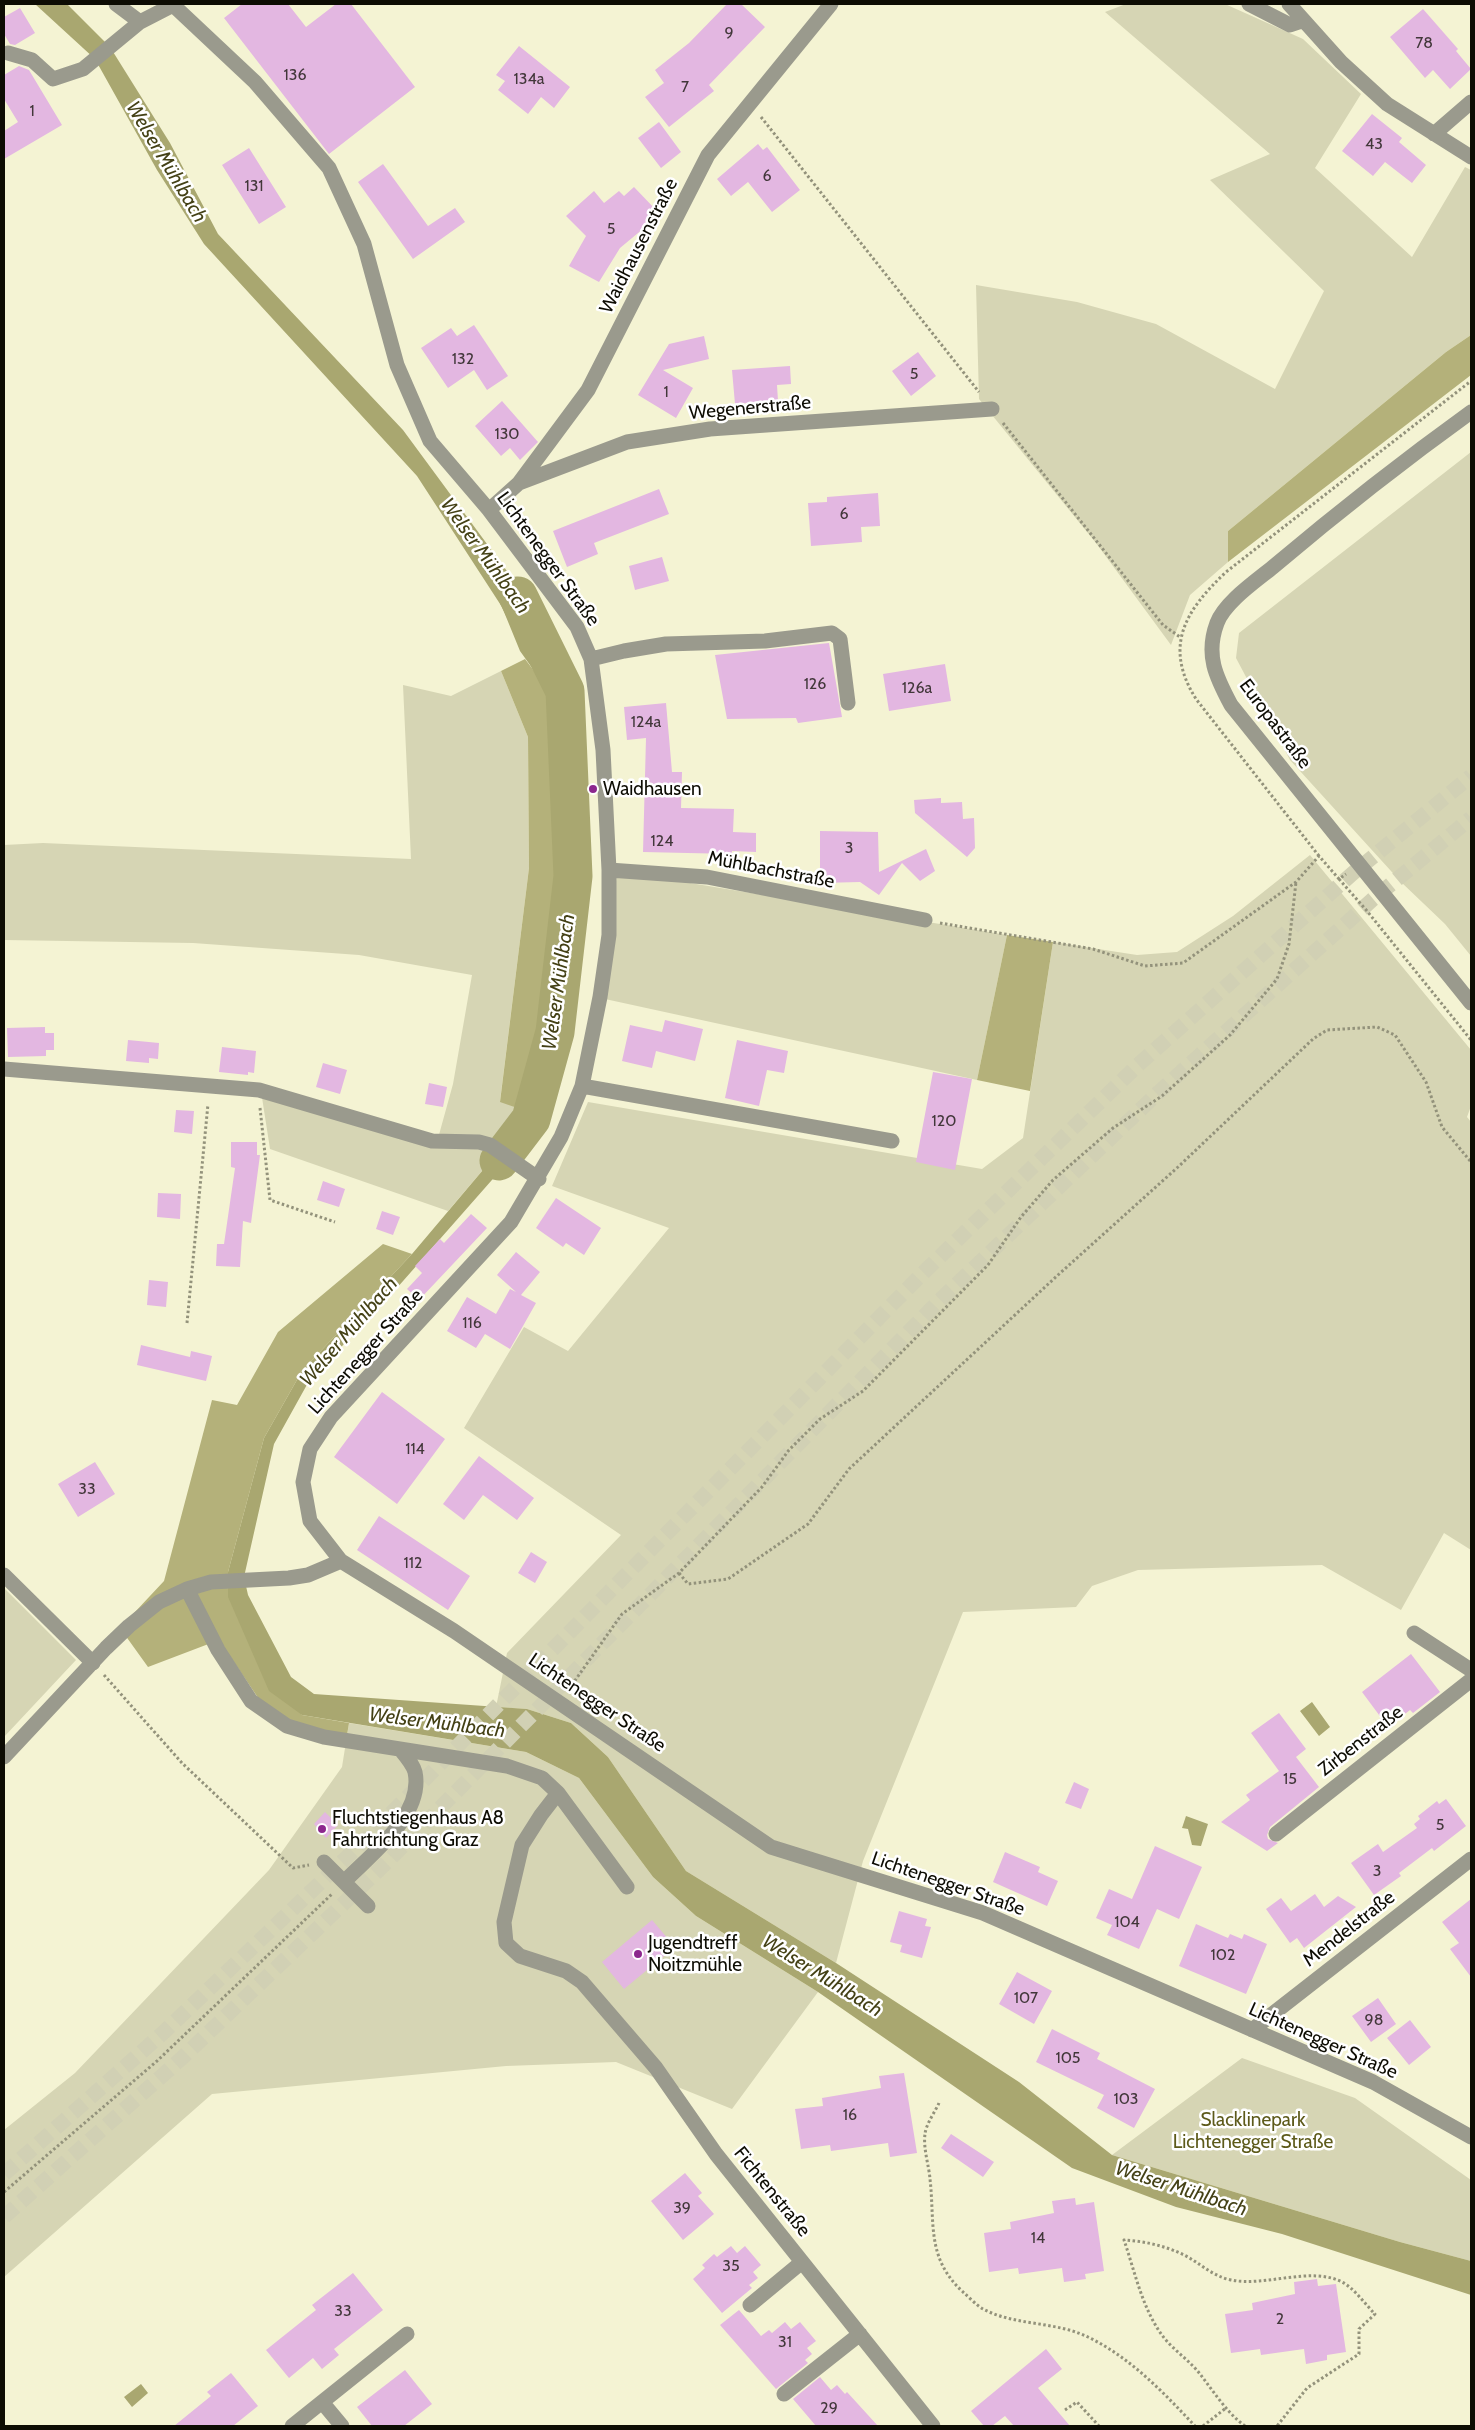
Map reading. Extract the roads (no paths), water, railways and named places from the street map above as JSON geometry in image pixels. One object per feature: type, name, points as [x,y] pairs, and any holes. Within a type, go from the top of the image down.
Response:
[{"type":"street","points":[[116,4],[140,22]]},
{"type":"street","points":[[8,53],[32,60],[53,79],[83,69],[140,22],[172,4]]},
{"type":"street","name":"Lichtenegger Straße","points":[[172,4],[255,82],[330,168],[364,244],[397,365],[430,441],[489,510],[577,627],[591,659],[603,750],[609,870],[609,935],[600,997],[582,1086],[561,1137],[539,1179],[511,1222],[331,1417],[310,1450],[303,1482],[310,1521],[341,1560],[454,1631],[771,1847],[983,1913],[1373,2082],[1471,2137]]},
{"type":"street","name":"Waidhausenstraße","points":[[489,510],[519,483],[588,390],[708,155],[831,4]]},
{"type":"street","points":[[1249,4],[1290,25],[1302,21]]},
{"type":"street","points":[[1288,4],[1341,62],[1387,104],[1471,157]]},
{"type":"street","points":[[1434,134],[1471,102]]},
{"type":"street","name":"Wegenerstraße","points":[[519,483],[627,442],[710,429],[992,409]]},
{"type":"street","name":"Europastraße","points":[[1471,412],[1331,518],[1234,600],[1218,621],[1210,646],[1215,677],[1231,705],[1471,1002]]},
{"type":"street","points":[[591,659],[666,644],[765,641],[832,633],[840,639],[848,703]]},
{"type":"street","name":"Mühlbachstraße","points":[[609,870],[707,877],[925,920]]},
{"type":"street","points":[[4,1069],[258,1090],[432,1142],[480,1142],[490,1145],[539,1179]]},
{"type":"street","points":[[582,1086],[892,1141]]},
{"type":"street","points":[[4,1757],[129,1626],[159,1602],[187,1589],[211,1582],[290,1578],[308,1575],[341,1560]]},
{"type":"street","points":[[4,1574],[93,1662]]},
{"type":"street","points":[[187,1589],[218,1650],[251,1701],[287,1726],[324,1736],[508,1766],[542,1778],[558,1793],[627,1886]]},
{"type":"street","points":[[1414,1633],[1471,1670]]},
{"type":"street","name":"Zirbenstraße","points":[[1276,1834],[1471,1680]]},
{"type":"street","points":[[344,1882],[402,1822],[415,1796],[415,1771],[400,1749]]},
{"type":"street","name":"Fichtenstraße","points":[[558,1793],[522,1845],[504,1922],[506,1943],[520,1956],[566,1971],[582,1982],[656,2068],[716,2154],[934,2426]]},
{"type":"street","name":"Mendelstraße","points":[[1252,2030],[1471,1859]]},
{"type":"street","points":[[324,1862],[368,1906]]},
{"type":"street","points":[[750,2305],[802,2262]]},
{"type":"street","points":[[292,2426],[407,2334]]},
{"type":"street","points":[[784,2394],[860,2334]]},
{"type":"street","points":[[322,2402],[342,2426]]},
{"type":"water","points":[[35,4],[67,4],[110,47],[170,143],[218,234],[403,430],[515,582],[565,691],[573,876],[555,1032],[531,1119],[506,1164],[396,1289],[309,1381],[274,1444],[244,1577],[248,1595],[291,1677],[314,1694],[527,1709],[571,1723],[608,1757],[686,1871],[836,1963],[1019,2082],[1112,2155],[1400,2242],[1471,2261],[1471,2295],[1282,2234],[1176,2207],[1072,2168],[818,1992],[696,1916],[653,1877],[579,1778],[526,1752],[302,1715],[269,1691],[228,1597],[228,1572],[264,1438],[302,1371],[412,1254],[499,1151],[526,1111],[548,1025],[564,874],[550,693],[520,651],[502,607],[417,476],[204,244],[157,170],[95,59]]},
{"type":"water","points":[[1312,1702],[1330,1727],[1319,1736],[1300,1711]]},
{"type":"water","points":[[1186,1816],[1208,1824],[1201,1846],[1192,1845],[1188,1829],[1182,1828]]},
{"type":"water","points":[[141,2384],[148,2393],[132,2407],[124,2397]]},
{"type":"waterway","name":"Welser Mühlbach","points":[[499,1161],[531,1119],[555,1032],[573,876],[565,691],[518,596]]},
{"type":"tunnel","points":[[4,2174],[164,2032],[368,1837],[922,1274],[1138,1065],[1352,874],[1471,776]]},
{"type":"tunnel","points":[[4,2217],[183,2057],[387,1862],[938,1302],[1159,1092],[1372,900],[1471,818]]},
{"type":"place","name":"Waidhausen","points":[[593,789]]},
{"type":"place","name":"Fluchtstiegenhaus A8 Fahrtrichtung Graz","points":[[322,1829]]},
{"type":"place","name":"Jugendtreff Noitzmühle","points":[[638,1954]]},
{"type":"park label","name":"Slacklinepark Lichtenegger Straße","points":[[1253,2131]]}]
